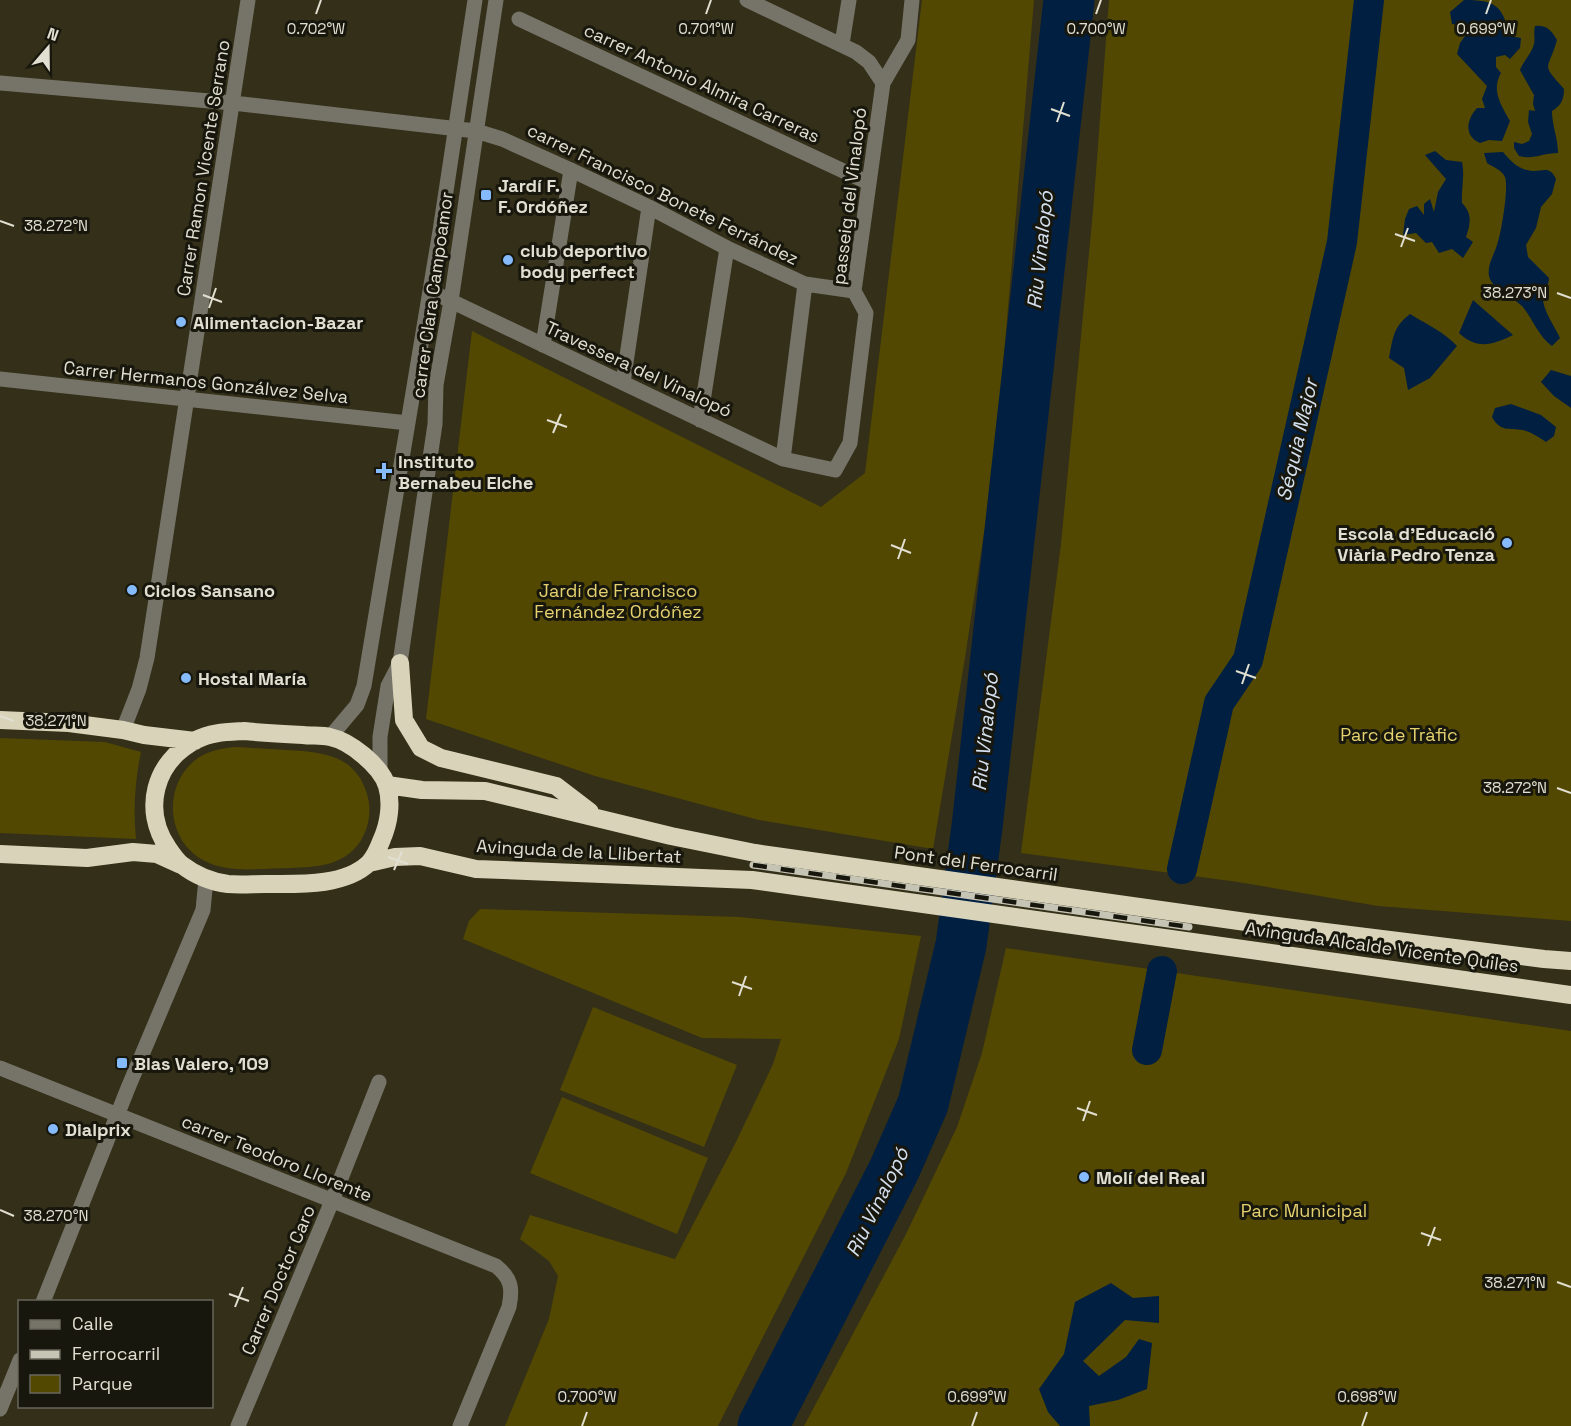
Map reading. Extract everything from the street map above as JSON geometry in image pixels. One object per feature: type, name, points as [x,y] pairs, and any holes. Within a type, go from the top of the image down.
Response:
[{"type":"highway","points":[[400,663],[404,720],[421,748],[441,758],[556,786],[596,816]]},
{"type":"highway","points":[[0,720],[69,723],[195,741]]},
{"type":"highway","points":[[0,854],[87,858],[133,852],[157,854],[206,879],[228,884],[305,884],[331,881],[354,873],[369,863],[383,837],[388,819],[383,779],[361,753],[330,737],[244,731],[217,732],[195,741],[174,756],[163,771],[154,793],[154,816],[160,836],[181,865]]},
{"type":"highway","name":"Avinguda de la Llibertat","points":[[383,779],[422,790],[485,791],[596,816],[671,836],[755,853]]},
{"type":"highway","name":"Pont del Ferrocarril","points":[[755,853],[1191,914]]},
{"type":"highway","name":"Avinguda de la Llibertat","points":[[369,863],[420,856],[476,869],[752,880],[1187,940]]},
{"type":"highway","name":"Avinguda Alcalde Vicente Quiles","points":[[1191,914],[1544,959],[1571,960]]},
{"type":"highway","name":"Avinguda Alcalde Vicente Quiles","points":[[1187,940],[1571,995]]},
{"type":"street","name":"Carrer Ramon Vicente Serrano","points":[[123,730],[139,690],[147,658],[248,0]]},
{"type":"street","name":"carrer Clara Campoamor","points":[[330,737],[357,705],[364,686],[430,291],[475,0]]},
{"type":"street","name":"carrer Clara Campoamor","points":[[383,779],[380,737],[388,686],[400,663],[435,424],[436,385],[451,301],[496,0]]},
{"type":"street","points":[[843,44],[849,0]]},
{"type":"street","name":"passeig del Vinalopó","points":[[836,470],[850,442],[866,313],[854,291],[883,83],[908,40],[912,0]]},
{"type":"street","points":[[752,1],[856,52],[869,62],[883,83]]},
{"type":"street","name":"carrer Antonio Almira Carreras","points":[[519,19],[869,183]]},
{"type":"street","name":"carrer Francisco Bonete Ferrández","points":[[0,83],[233,103],[476,131],[502,139],[571,170],[805,284],[854,291]]},
{"type":"street","points":[[543,345],[571,170]]},
{"type":"street","points":[[623,383],[650,207]]},
{"type":"street","points":[[700,420],[727,248]]},
{"type":"street","points":[[783,459],[805,284]]},
{"type":"street","name":"Travessera del Vinalopó","points":[[430,291],[783,459],[836,470]]},
{"type":"street","name":"Carrer Hermanos Gonzálvez Selva","points":[[0,379],[408,423]]},
{"type":"street","points":[[44,1300],[128,1088],[203,910],[206,879]]},
{"type":"street","name":"carrer Teodoro Llorente","points":[[0,1068],[496,1266],[506,1274],[511,1283],[512,1294],[509,1307],[460,1426]]},
{"type":"street","name":"Carrer Doctor Caro","points":[[238,1426],[332,1202],[379,1082]]},
{"type":"street","points":[[0,1410],[18,1365]]},
{"type":"green space","name":"Jardí de Francisco Fernández Ordóñez","points":[[922,0],[1034,0],[995,461],[933,849],[759,820],[595,776],[426,719],[472,331],[821,507],[865,473]]},
{"type":"green space","name":"Parc de Tràfic","points":[[1109,0],[1571,0],[1571,921],[1378,906],[1238,882],[1021,853],[1061,544],[1093,211]]},
{"type":"green space","points":[[0,738],[105,742],[141,752],[135,795],[136,839],[0,833]]},
{"type":"green space","points":[[236,747],[312,752],[346,763],[362,781],[369,800],[369,819],[360,842],[338,861],[300,868],[225,868],[205,861],[192,852],[176,828],[173,799],[177,785],[184,772],[194,761],[214,751]]},
{"type":"green space","points":[[480,909],[740,917],[921,936],[899,1039],[846,1173],[718,1426],[505,1426],[549,1319],[558,1276],[549,1261],[520,1239],[530,1215],[675,1259],[735,1144],[773,1064],[781,1039],[702,1038],[463,939],[469,921]]},
{"type":"green space","name":"Parc Municipal","points":[[1006,948],[1571,1031],[1571,1426],[804,1426],[906,1234],[957,1127],[982,1053]]},
{"type":"green space","points":[[593,1007],[737,1065],[704,1147],[560,1090]]},
{"type":"green space","points":[[562,1097],[708,1158],[677,1234],[530,1173]]},
{"type":"water","points":[[1464,0],[1484,1],[1496,6],[1504,17],[1510,36],[1521,38],[1520,48],[1510,59],[1505,55],[1496,57],[1496,67],[1501,73],[1497,85],[1498,97],[1510,121],[1502,141],[1489,140],[1480,143],[1469,132],[1469,122],[1474,112],[1477,108],[1485,108],[1482,99],[1487,86],[1457,54],[1465,36],[1462,26],[1452,24],[1450,12]]},
{"type":"water","points":[[1535,26],[1548,29],[1557,40],[1548,66],[1564,89],[1564,93],[1560,104],[1552,111],[1558,153],[1524,157],[1519,156],[1514,148],[1514,142],[1522,144],[1529,141],[1532,134],[1528,122],[1529,110],[1535,111],[1534,95],[1520,70],[1533,47]]},
{"type":"water","points":[[1435,151],[1446,160],[1462,162],[1462,203],[1470,219],[1466,237],[1473,242],[1463,258],[1452,249],[1439,253],[1432,242],[1426,243],[1416,233],[1403,235],[1409,209],[1417,206],[1424,215],[1424,204],[1430,199],[1434,212],[1438,192],[1446,179],[1425,155]]},
{"type":"water","points":[[1503,152],[1523,169],[1547,170],[1556,179],[1552,194],[1541,207],[1536,228],[1526,245],[1528,257],[1549,278],[1543,294],[1543,302],[1560,338],[1552,346],[1522,306],[1498,289],[1489,276],[1490,264],[1499,239],[1506,183],[1502,172],[1487,163],[1484,153]]},
{"type":"water","points":[[1473,300],[1513,335],[1491,343],[1478,344],[1459,333]]},
{"type":"water","points":[[1410,314],[1441,332],[1457,346],[1430,378],[1408,390],[1404,368],[1389,358],[1397,328]]},
{"type":"water","points":[[1551,370],[1571,376],[1571,408],[1554,396],[1541,382]]},
{"type":"water","points":[[1511,404],[1541,415],[1556,427],[1554,436],[1546,442],[1526,431],[1498,425],[1492,417],[1495,408]]},
{"type":"water","points":[[1111,1283],[1133,1298],[1159,1296],[1159,1323],[1125,1320],[1083,1361],[1099,1376],[1126,1357],[1139,1339],[1152,1343],[1147,1389],[1118,1400],[1089,1406],[1090,1426],[1060,1426],[1048,1412],[1039,1389],[1064,1354],[1075,1302]]},
{"type":"waterway","name":"Riu Vinalopó","points":[[763,1426],[894,1170],[923,1104],[961,945],[977,827],[1069,0]]},
{"type":"waterway","name":"Séquia Major","points":[[1182,869],[1219,703],[1248,660],[1342,242],[1369,0]]},
{"type":"waterway","name":"Séquia Major","points":[[1147,1050],[1162,971]]},
{"type":"railway","points":[[753,865],[1189,927]]},
{"type":"place","name":"Jardí F. F. Ordóñez","points":[[486,195]]},
{"type":"place","name":"club deportivo body perfect","points":[[508,260]]},
{"type":"place","name":"Alimentacion-Bazar","points":[[181,322]]},
{"type":"place","name":"Instituto Bernabeu Elche","points":[[384,471]]},
{"type":"place","name":"Escola d'Educació Viària Pedro Tenza","points":[[1507,543]]},
{"type":"place","name":"Ciclos Sansano","points":[[132,590]]},
{"type":"place","name":"Hostal María","points":[[186,678]]},
{"type":"place","name":"Blas Valero, 109","points":[[122,1063]]},
{"type":"place","name":"Dialprix","points":[[53,1129]]},
{"type":"place","name":"Molí del Real","points":[[1084,1177]]}]
